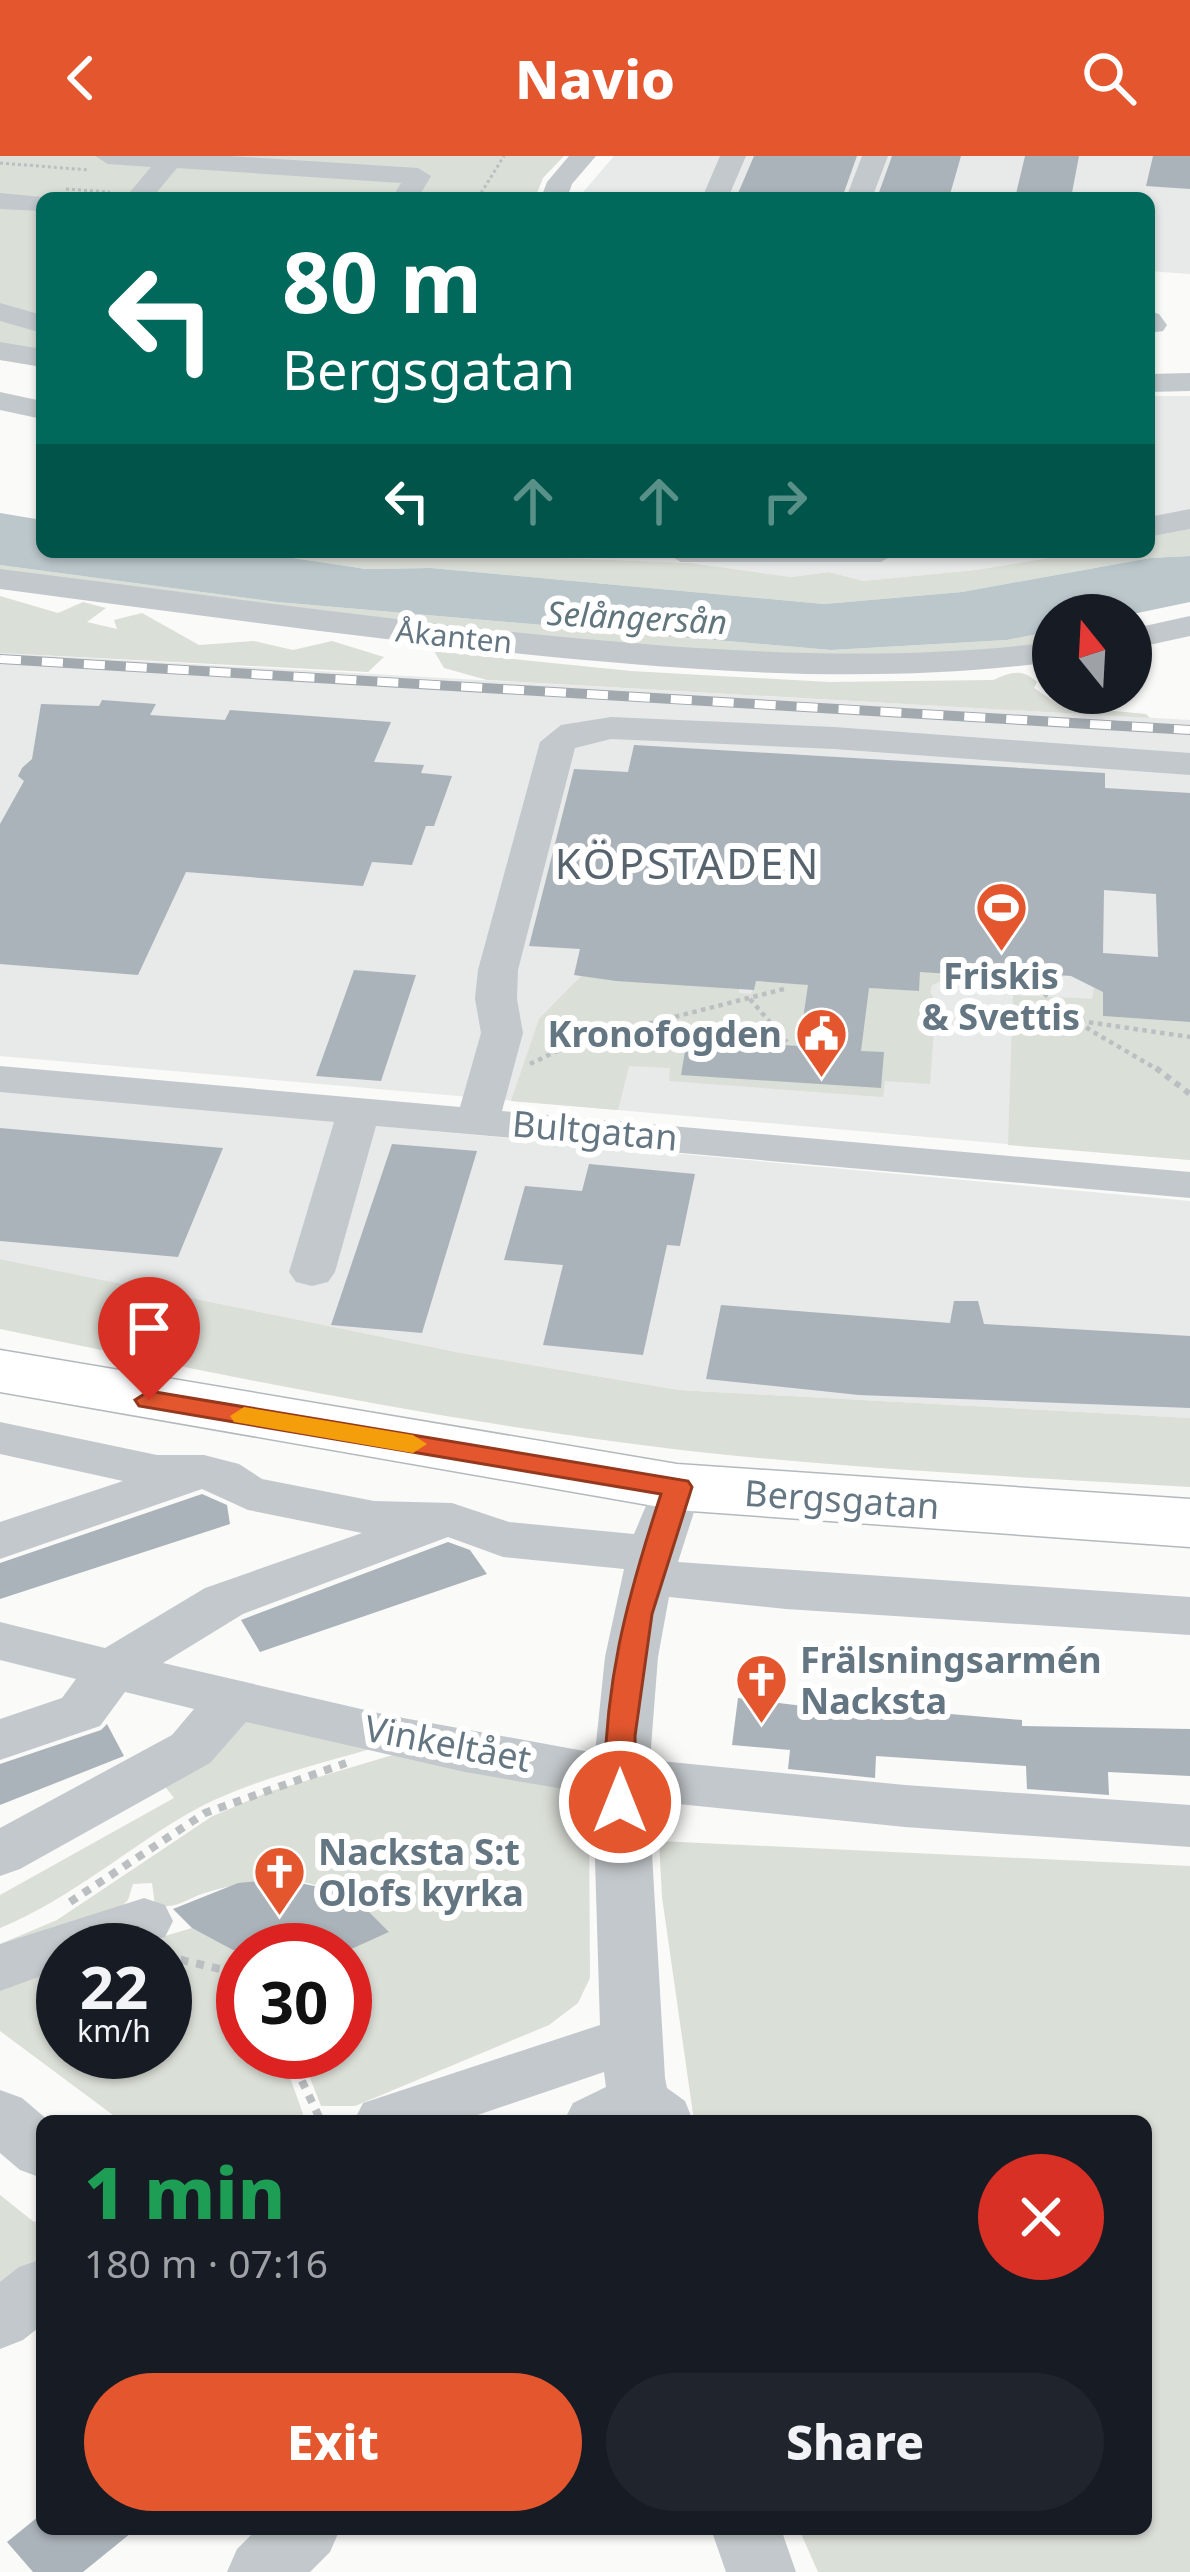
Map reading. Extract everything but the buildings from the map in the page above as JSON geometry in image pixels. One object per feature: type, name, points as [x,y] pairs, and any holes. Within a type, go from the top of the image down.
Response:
[{"type":"highway","name":"Bergsgatan","points":[[0,1371],[677,1487],[1190,1522]]},
{"type":"street","points":[[556,192],[583,156]]},
{"type":"street","points":[[718,192],[733,156]]},
{"type":"street","points":[[861,192],[875,156]]},
{"type":"street","points":[[104,164],[172,158],[418,176],[409,192]]},
{"type":"street","points":[[143,192],[172,158]]},
{"type":"street","points":[[0,201],[36,197]]},
{"type":"street","points":[[0,312],[36,319]]},
{"type":"street","points":[[0,351],[36,357]]},
{"type":"street","points":[[1155,382],[1190,382]]},
{"type":"street","points":[[0,386],[36,390]]},
{"type":"street","points":[[0,401],[36,409]]},
{"type":"street","points":[[1155,526],[1190,519]]},
{"type":"street","name":"Åkanten","points":[[0,579],[447,637],[786,668],[933,667],[1032,655]]},
{"type":"street","points":[[1152,634],[1190,626]]},
{"type":"street","points":[[478,1120],[502,1033],[496,999],[498,970],[558,742],[574,733],[611,728],[834,738],[1190,764]]},
{"type":"street","name":"Bultgatan","points":[[0,1079],[1190,1185]]},
{"type":"street","points":[[313,1272],[359,1109]]},
{"type":"street","points":[[0,1438],[157,1472],[221,1475],[248,1492],[374,1518],[452,1520],[503,1539],[786,1591],[1190,1616]]},
{"type":"street","points":[[0,1541],[205,1472]]},
{"type":"street","points":[[635,2115],[618,1816],[620,1736],[637,1614],[677,1487]]},
{"type":"street","points":[[0,1740],[81,1712],[112,1669],[224,1601],[452,1520]]},
{"type":"street","name":"Vinkeltået","points":[[0,1641],[417,1739],[620,1777],[997,1814],[1190,1826]]},
{"type":"street","points":[[0,1854],[191,1749],[237,1697]]},
{"type":"street","points":[[0,1968],[36,1954]]},
{"type":"street","points":[[403,2115],[631,2039]]},
{"type":"street","points":[[0,2116],[36,2147]]},
{"type":"street","points":[[0,2320],[36,2292]]},
{"type":"street","points":[[262,2572],[299,2535]]},
{"type":"street","points":[[748,2535],[761,2572]]},
{"type":"path","points":[[482,192],[504,156]]},
{"type":"path","points":[[0,163],[76,169],[104,164]]},
{"type":"path","points":[[54,192],[76,169]]},
{"type":"path","points":[[84,190],[92,181]]},
{"type":"path","points":[[1036,988],[1077,1020],[1168,1074],[1190,1094]]},
{"type":"path","points":[[517,1070],[576,1042],[784,989]]},
{"type":"path","points":[[749,998],[787,1042]]},
{"type":"path","points":[[1077,1020],[1190,1037]]},
{"type":"path","points":[[54,1913],[205,1814],[260,1790],[417,1739]]},
{"type":"path","points":[[301,2079],[318,2115]]},
{"type":"shaded area","points":[[0,156],[564,156],[543,178],[537,192],[36,192],[36,365],[0,360]]},
{"type":"shaded area","points":[[614,156],[1190,156],[1190,274],[1155,271],[1155,192],[583,192]]},
{"type":"shaded area","points":[[1155,396],[1190,396],[1190,511],[1155,533]]},
{"type":"shaded area","points":[[1190,529],[1190,556],[1155,558],[1155,536]]},
{"type":"shaded area","points":[[294,558],[691,563],[791,577],[829,572],[863,581],[1048,558],[1150,558],[962,592],[824,604],[431,568],[366,569]]},
{"type":"shaded area","points":[[554,558],[1048,558],[863,581],[829,572],[791,577],[691,563]]},
{"type":"shaded area","points":[[0,565],[277,602],[831,650],[1032,635],[1032,647],[934,660],[712,655],[0,576]]},
{"type":"shaded area","points":[[0,596],[58,613],[83,602],[106,608],[87,622],[117,629],[114,620],[142,613],[199,645],[254,641],[293,650],[332,641],[384,657],[368,672],[0,653]]},
{"type":"shaded area","points":[[434,651],[631,671],[829,682],[993,680],[1021,673],[1032,678],[1032,711],[487,680],[444,668]]},
{"type":"shaded area","points":[[0,653],[1190,720],[1190,1160],[0,1056]]},
{"type":"shaded area","points":[[1080,714],[1146,714],[1150,718]]},
{"type":"shaded area","points":[[920,966],[945,968],[944,980],[932,985],[930,992],[936,1002],[930,1084],[885,1081],[883,1097],[669,1081],[670,1068],[629,1066],[618,1110],[511,1101],[539,1019],[582,975],[739,989],[739,993],[751,994],[756,981],[919,991]]},
{"type":"shaded area","points":[[1103,983],[1103,1016],[1190,1022],[1190,1160],[1008,1145],[1013,995],[1092,999],[1094,988]]},
{"type":"shaded area","points":[[0,1091],[1190,1201],[1190,1418],[679,1390],[461,1353],[0,1259]]},
{"type":"shaded area","points":[[0,1259],[461,1353],[679,1390],[1190,1418],[1190,1487],[681,1450],[254,1381],[0,1329]]},
{"type":"shaded area","points":[[244,1718],[383,1745],[220,1797],[52,1902],[0,1928],[0,1895],[174,1798],[159,1779]]},
{"type":"shaded area","points":[[403,1752],[575,1787],[585,1793],[589,1807],[590,1978],[578,2003],[549,2025],[355,2106],[321,2106],[310,2079],[372,2079],[372,1939],[389,1932],[348,1899],[327,1888],[283,1880],[235,1885],[163,1906],[155,1905],[152,1883],[133,1884],[128,1900],[114,1914],[80,1923],[50,1923],[211,1817],[268,1792]]},
{"type":"shaded area","points":[[659,1841],[1190,1866],[1190,2572],[818,2572],[802,2535],[1152,2535],[1152,2115],[693,2115],[662,1897]]},
{"type":"shaded area","points":[[192,1928],[216,1940],[216,2079],[291,2079],[303,2114],[113,2115],[65,2079],[192,2079]]},
{"type":"shaded area","points":[[36,1929],[36,1935],[0,1944]]},
{"type":"shaded area","points":[[36,1960],[36,2058],[0,2031],[0,1973]]},
{"type":"shaded area","points":[[0,2195],[36,2221],[36,2263],[0,2289]]},
{"type":"water","name":"Selångersån","points":[[0,513],[36,519],[36,558],[294,558],[366,569],[431,568],[824,604],[962,592],[1150,558],[1190,556],[1190,602],[1152,610],[1152,594],[1032,594],[1032,635],[831,650],[277,602],[0,565]]},
{"type":"railway","points":[[0,659],[1190,730]]},
{"type":"slow traffic","points":[[244,1416],[413,1444]]},
{"type":"place","name":"Friskis & Svettis","points":[[1001,953]]},
{"type":"place","name":"Kronofogden","points":[[821,1079]]},
{"type":"place","name":"Frälsningsarmén Nacksta","points":[[761,1726]]},
{"type":"place","name":"Nacksta S:t Olofs kyrka","points":[[279,1918]]},
{"type":"district","name":"KÖPSTADEN","points":[[688,862]]},
{"type":"route","points":[[149,1400],[677,1487],[637,1614],[620,1736],[620,1802]]}]
